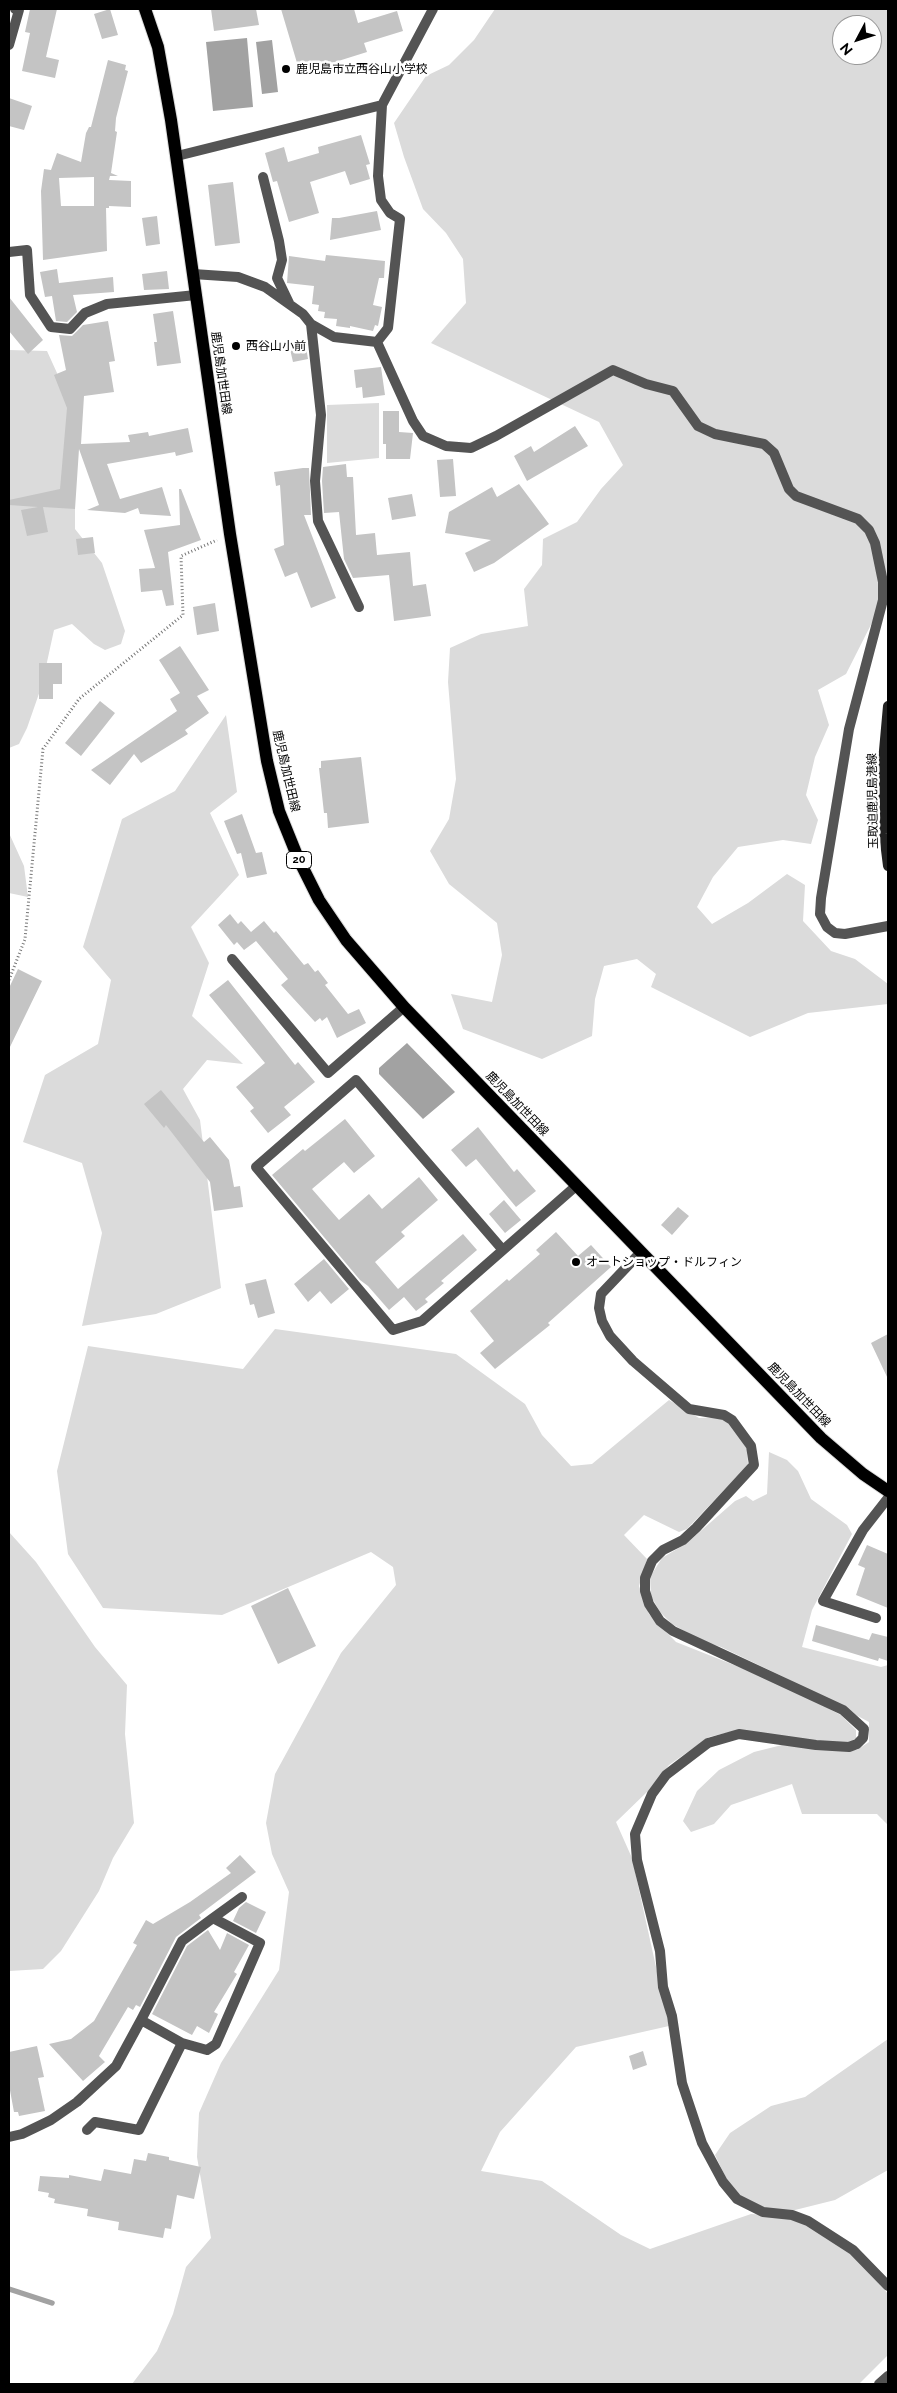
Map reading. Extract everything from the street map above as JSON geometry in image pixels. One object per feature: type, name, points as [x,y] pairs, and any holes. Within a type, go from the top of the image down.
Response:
[{"type":"main road","name":"鹿児島加世田線","points":[[145,9],[158,47],[177,156],[230,534],[266,761],[279,811],[298,858],[319,900],[346,940],[404,1007],[640,1253],[821,1438],[863,1474],[888,1491]]},
{"type":"main road","name":"玉取迫鹿児島港線","points":[[888,706],[882,773],[884,834],[888,866]]},
{"type":"street","points":[[9,44],[19,10],[15,9]]},
{"type":"street","points":[[377,342],[388,328],[400,219],[390,213],[381,200],[378,176],[382,105],[433,9]]},
{"type":"street","points":[[177,156],[382,105]]},
{"type":"street","points":[[263,177],[280,241],[282,260],[278,278],[289,304]]},
{"type":"street","points":[[9,252],[27,250],[30,295],[51,327],[70,329],[85,313],[107,304],[196,294]]},
{"type":"street","points":[[193,274],[238,277],[265,287],[303,314],[311,324],[334,337],[377,342]]},
{"type":"street","points":[[311,324],[321,415],[315,481],[318,521],[358,607]]},
{"type":"street","points":[[377,342],[413,421],[423,436],[446,446],[471,448],[496,436],[613,370],[646,384],[673,391],[698,426],[715,434],[764,444],[774,453],[789,489],[796,496],[858,519],[869,530],[875,543],[883,582],[883,600],[849,729],[820,914],[827,927],[835,933],[845,934],[888,926]]},
{"type":"street","points":[[232,959],[328,1073],[404,1007]]},
{"type":"street","points":[[502,1249],[356,1080],[256,1167],[393,1330],[422,1321],[576,1186]]},
{"type":"street","points":[[640,1253],[601,1294],[599,1308],[602,1321],[610,1336],[633,1361],[689,1409],[724,1415],[732,1420],[751,1446],[754,1465],[696,1528],[683,1540],[664,1550],[652,1561],[645,1578],[645,1591],[649,1604],[660,1621],[673,1631],[843,1710],[864,1729],[862,1738],[857,1744],[848,1747],[816,1745],[739,1734],[708,1743],[666,1775],[652,1794],[636,1834],[637,1860],[660,1951],[663,1986],[672,2016],[682,2083],[702,2143],[723,2182],[737,2199],[763,2212],[792,2215],[808,2221],[854,2250],[888,2286]]},
{"type":"street","points":[[876,1618],[823,1601],[864,1530],[888,1498]]},
{"type":"street","points":[[9,2137],[22,2134],[51,2120],[89,2091],[116,2066],[182,1941],[242,1897]]},
{"type":"street","points":[[141,2020],[182,2043],[206,2050],[216,2044],[260,1943],[213,1918]]},
{"type":"street","points":[[87,2130],[96,2122],[139,2130],[182,2043]]},
{"type":"street","points":[[879,2384],[888,2376]]},
{"type":"path","points":[[9,980],[25,939],[43,749],[79,699],[183,615],[181,556],[230,534]]},
{"type":"shaded area","points":[[495,9],[888,9],[888,591],[846,674],[818,690],[829,725],[815,757],[806,795],[818,820],[811,844],[783,840],[738,847],[713,877],[697,907],[712,924],[748,903],[787,874],[805,885],[803,921],[831,951],[855,959],[888,984],[888,1004],[808,1013],[750,1037],[651,987],[656,974],[637,959],[604,966],[595,999],[592,1036],[542,1059],[463,1029],[451,994],[492,1002],[502,955],[497,923],[449,884],[430,851],[449,819],[456,779],[448,682],[450,648],[481,634],[528,626],[524,589],[542,565],[543,539],[577,522],[601,489],[623,465],[599,422],[431,343],[466,303],[463,259],[446,233],[423,209],[394,123],[426,76],[449,65],[474,40]]},
{"type":"shaded area","points":[[247,38],[253,107],[213,111],[206,42]]},
{"type":"shaded area","points":[[272,40],[278,92],[262,94],[256,42]]},
{"type":"shaded area","points":[[9,350],[47,351],[67,395],[75,484],[75,529],[102,563],[125,631],[121,644],[105,650],[94,644],[72,624],[54,630],[42,685],[27,728],[19,744],[9,748]]},
{"type":"shaded area","points":[[379,403],[379,458],[327,463],[327,405]]},
{"type":"shaded area","points":[[226,715],[237,792],[210,813],[239,875],[191,927],[209,963],[192,1016],[243,1064],[207,1060],[183,1089],[200,1120],[221,1288],[156,1314],[82,1326],[102,1233],[82,1163],[23,1142],[45,1075],[98,1044],[111,980],[83,947],[122,819],[175,791]]},
{"type":"shaded area","points":[[9,833],[24,866],[28,897],[9,893]]},
{"type":"shaded area","points":[[407,1043],[455,1092],[423,1119],[379,1074],[379,1068]]},
{"type":"shaded area","points":[[275,1329],[456,1354],[525,1404],[542,1435],[571,1466],[592,1464],[669,1400],[699,1418],[720,1417],[731,1425],[747,1449],[748,1465],[687,1529],[679,1532],[644,1515],[624,1535],[647,1559],[639,1586],[649,1614],[676,1642],[772,1680],[841,1715],[856,1730],[856,1738],[850,1742],[813,1742],[738,1730],[709,1737],[669,1765],[648,1791],[616,1822],[632,1858],[669,2026],[576,2047],[500,2132],[481,2171],[542,2181],[621,2235],[650,2249],[751,2214],[786,2216],[851,2250],[888,2294],[888,2355],[859,2384],[132,2384],[157,2351],[173,2314],[186,2267],[211,2238],[197,2157],[199,2113],[221,2063],[279,1970],[289,1892],[272,1854],[266,1823],[275,1774],[341,1653],[396,1585],[393,1567],[371,1552],[222,1615],[103,1608],[68,1554],[57,1471],[88,1346],[243,1369]]},
{"type":"shaded area","points":[[769,1452],[787,1460],[798,1471],[811,1499],[847,1525],[852,1534],[812,1610],[802,1647],[881,1667],[888,1665],[888,1825],[877,1814],[802,1814],[792,1784],[731,1805],[714,1824],[691,1832],[683,1821],[697,1791],[719,1770],[754,1752],[782,1745],[838,1751],[857,1750],[869,1742],[869,1722],[790,1680],[721,1647],[702,1641],[672,1624],[660,1612],[651,1596],[650,1577],[662,1558],[687,1543],[735,1501],[746,1496],[753,1501],[767,1494]]},
{"type":"shaded area","points":[[9,1532],[36,1562],[95,1647],[127,1685],[125,1734],[134,1823],[113,1858],[99,1891],[61,1951],[43,1969],[9,1971]]},
{"type":"shaded area","points":[[888,2039],[888,2170],[835,2200],[791,2211],[763,2209],[742,2199],[727,2180],[715,2155],[730,2133],[771,2106],[805,2097]]},
{"type":"building","points":[[30,9],[57,9],[46,57],[59,60],[55,78],[22,71],[30,33],[25,32]]},
{"type":"building","points":[[110,9],[118,35],[102,39],[94,14]]},
{"type":"building","points":[[211,9],[256,9],[259,25],[214,31]]},
{"type":"building","points":[[281,9],[354,9],[358,23],[397,11],[403,31],[364,43],[367,52],[300,73]]},
{"type":"building","points":[[108,60],[126,65],[125,70],[128,71],[116,118],[115,131],[117,132],[111,173],[118,176],[110,176],[109,180],[131,181],[131,207],[109,206],[109,208],[106,208],[107,251],[43,260],[41,191],[44,169],[51,170],[57,153],[81,162],[86,133],[89,127],[91,127]],"holes":[[[94,177],[94,206],[61,206],[59,178]]]},
{"type":"building","points":[[9,98],[32,106],[24,130],[9,126]]},
{"type":"building","points":[[361,135],[370,164],[366,165],[370,179],[350,185],[345,171],[310,182],[319,213],[289,222],[277,181],[273,182],[265,153],[284,147],[288,162],[319,153],[318,147]]},
{"type":"building","points":[[233,182],[240,243],[215,246],[208,185]]},
{"type":"building","points":[[377,211],[381,230],[330,240],[332,218]]},
{"type":"building","points":[[157,216],[160,244],[146,246],[142,218]]},
{"type":"building","points":[[326,255],[385,261],[384,278],[379,278],[373,305],[382,307],[378,326],[375,325],[373,331],[350,326],[350,328],[336,326],[337,319],[324,318],[325,312],[318,311],[319,305],[312,304],[314,286],[287,283],[289,256],[325,261]]},
{"type":"building","points":[[57,269],[59,283],[113,277],[114,292],[73,295],[77,312],[67,322],[56,321],[52,296],[45,297],[40,272]]},
{"type":"building","points":[[167,271],[169,289],[144,290],[142,274]]},
{"type":"building","points":[[9,297],[43,340],[28,354],[9,331]]},
{"type":"building","points":[[173,311],[181,363],[157,366],[154,342],[157,342],[153,314]]},
{"type":"building","points":[[108,321],[115,361],[109,362],[114,392],[84,396],[81,444],[130,442],[128,435],[148,432],[149,436],[188,428],[193,452],[176,456],[175,452],[107,464],[120,499],[162,487],[171,516],[140,514],[138,508],[125,513],[87,510],[99,505],[79,449],[75,509],[43,507],[48,532],[27,536],[21,510],[38,507],[9,505],[9,500],[60,489],[67,408],[54,375],[66,370],[59,335],[72,336],[83,325]]},
{"type":"building","points":[[305,341],[308,359],[293,362],[289,345]]},
{"type":"building","points":[[381,367],[385,395],[363,398],[362,387],[356,388],[354,370]]},
{"type":"building","points":[[383,411],[399,411],[399,432],[413,433],[410,459],[386,459],[386,444],[383,444]]},
{"type":"building","points":[[575,426],[588,446],[527,481],[514,456],[531,446],[534,452]]},
{"type":"building","points":[[453,459],[456,496],[440,497],[437,460]]},
{"type":"building","points":[[346,464],[347,477],[353,477],[356,535],[375,533],[377,555],[410,552],[413,586],[426,584],[431,616],[394,621],[389,575],[353,578],[344,559],[339,512],[324,513],[322,481],[323,467]]},
{"type":"building","points":[[309,468],[311,515],[304,515],[336,598],[311,608],[297,572],[285,577],[274,549],[284,545],[280,485],[276,486],[274,472]]},
{"type":"building","points":[[519,484],[549,524],[494,563],[474,572],[465,553],[491,540],[445,533],[449,512],[492,487],[497,497]]},
{"type":"building","points":[[179,489],[181,489],[201,540],[168,552],[174,605],[166,606],[162,590],[141,592],[139,569],[155,568],[144,530],[180,525]]},
{"type":"building","points":[[412,494],[416,516],[392,520],[388,498]]},
{"type":"building","points":[[93,537],[95,553],[78,555],[76,539]]},
{"type":"building","points":[[215,603],[219,631],[197,635],[193,607]]},
{"type":"building","points":[[180,646],[209,690],[197,696],[209,713],[185,730],[188,734],[141,763],[134,754],[110,785],[91,770],[177,711],[170,699],[180,693],[159,660]]},
{"type":"building","points":[[39,663],[62,663],[62,684],[53,684],[53,699],[39,699]]},
{"type":"building","points":[[100,701],[115,713],[81,756],[65,743]]},
{"type":"building","points":[[361,757],[369,823],[328,828],[327,813],[324,813],[319,768],[321,768],[321,761]]},
{"type":"building","points":[[242,814],[256,853],[262,852],[267,874],[247,878],[241,853],[237,854],[224,821]]},
{"type":"building","points":[[230,914],[238,924],[241,921],[251,932],[264,921],[274,933],[276,931],[304,965],[308,963],[315,972],[318,970],[328,983],[325,985],[348,1014],[359,1009],[366,1023],[337,1038],[327,1017],[322,1021],[320,1018],[315,1022],[281,985],[288,979],[256,941],[244,950],[237,942],[234,945],[218,925]]},
{"type":"building","points":[[18,969],[42,981],[9,1049],[9,988]]},
{"type":"building","points":[[228,980],[295,1065],[298,1062],[315,1082],[284,1107],[291,1115],[268,1133],[250,1111],[254,1108],[236,1087],[265,1063],[209,995]]},
{"type":"building","points":[[161,1090],[204,1142],[210,1137],[229,1160],[234,1187],[240,1186],[243,1207],[214,1211],[210,1182],[166,1125],[164,1128],[144,1104]]},
{"type":"building","points":[[345,1119],[375,1156],[354,1173],[344,1162],[312,1189],[339,1220],[369,1194],[382,1209],[419,1177],[438,1200],[401,1232],[405,1236],[375,1262],[398,1289],[463,1234],[477,1250],[441,1281],[444,1283],[425,1299],[428,1302],[416,1311],[404,1297],[389,1310],[368,1286],[360,1280],[272,1175],[303,1149],[305,1151]]},
{"type":"building","points":[[478,1127],[514,1172],[517,1169],[536,1191],[516,1207],[476,1159],[466,1167],[451,1150]]},
{"type":"building","points":[[504,1200],[521,1220],[505,1233],[489,1214]]},
{"type":"building","points":[[678,1207],[689,1216],[672,1235],[661,1225]]},
{"type":"building","points":[[556,1232],[578,1256],[591,1245],[611,1267],[548,1323],[550,1325],[495,1369],[480,1353],[494,1341],[470,1311],[540,1254],[536,1250]]},
{"type":"building","points":[[324,1259],[349,1289],[331,1304],[320,1291],[308,1302],[294,1284]]},
{"type":"building","points":[[266,1279],[275,1313],[258,1318],[254,1304],[250,1305],[245,1284]]},
{"type":"building","points":[[888,1334],[888,1379],[871,1343]]},
{"type":"building","points":[[867,1545],[888,1554],[888,1608],[856,1595],[865,1568],[858,1565]]},
{"type":"building","points":[[288,1588],[316,1646],[278,1664],[251,1606]]},
{"type":"building","points":[[816,1625],[869,1640],[872,1633],[888,1637],[888,1661],[879,1658],[878,1661],[812,1641]]},
{"type":"building","points":[[240,1855],[256,1872],[199,1915],[201,1918],[176,1937],[140,2007],[136,2005],[133,2010],[128,2007],[99,2056],[105,2062],[83,2081],[49,2044],[71,2039],[94,2021],[137,1945],[133,1943],[146,1920],[153,1924],[190,1902],[231,1873],[226,1868]]},
{"type":"building","points":[[246,1902],[266,1912],[256,1933],[233,1921],[239,1908]]},
{"type":"building","points":[[208,1930],[220,1950],[227,1933],[249,1945],[234,1972],[237,1974],[214,2012],[218,2014],[209,2033],[197,2026],[192,2035],[152,2014],[187,1946]]},
{"type":"building","points":[[37,2046],[44,2077],[38,2078],[45,2111],[19,2116],[18,2112],[14,2112],[9,2085],[9,2052]]},
{"type":"building","points":[[643,2051],[647,2065],[633,2070],[629,2056]]},
{"type":"building","points":[[148,2153],[201,2167],[194,2199],[177,2195],[171,2229],[165,2228],[163,2238],[118,2230],[119,2222],[87,2216],[88,2209],[54,2203],[55,2199],[48,2197],[49,2193],[38,2191],[40,2176],[69,2178],[69,2175],[101,2181],[104,2169],[131,2174],[134,2159],[146,2161]]},
{"type":"waterway","points":[[9,2289],[52,2303]]},
{"type":"place","name":"鹿児島市立西谷山小学校","points":[[286,69]]},
{"type":"place","name":"西谷山小前","points":[[236,346]]},
{"type":"place","name":"オートショップ・ドルフィン","points":[[576,1262]]}]
